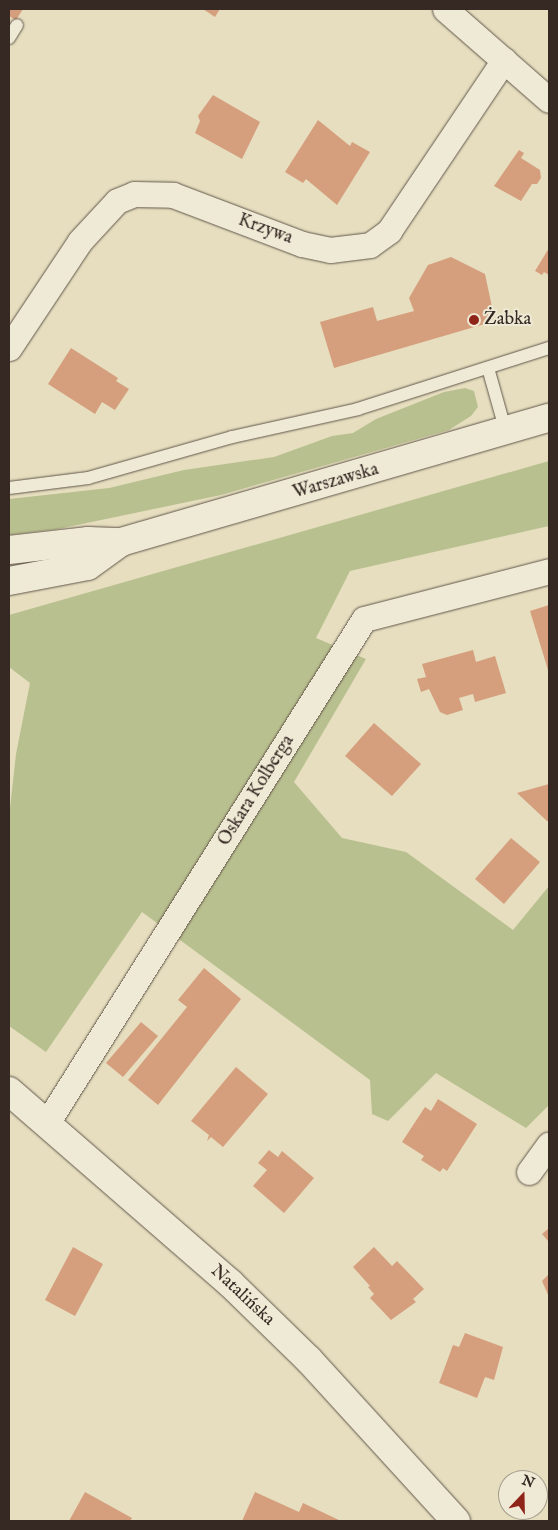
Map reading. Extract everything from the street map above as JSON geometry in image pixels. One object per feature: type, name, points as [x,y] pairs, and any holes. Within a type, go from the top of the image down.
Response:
[{"type":"main road","name":"Warszawska","points":[[9,550],[88,541],[121,542],[549,418]]},
{"type":"main road","name":"Warszawska","points":[[9,581],[88,566],[121,542]]},
{"type":"main road","name":"Natalińska","points":[[9,1091],[230,1283],[302,1353],[456,1521]]},
{"type":"street","points":[[445,9],[549,100]]},
{"type":"street","name":"Krzywa","points":[[9,348],[80,241],[117,201],[134,194],[173,195],[302,244],[330,250],[370,245],[389,231],[504,60]]},
{"type":"street","name":"Oskara Kolberga","points":[[47,1123],[364,619],[549,571]]},
{"type":"street","points":[[529,1172],[549,1144]]},
{"type":"lane","points":[[9,38],[17,25]]},
{"type":"lane","points":[[9,488],[88,478],[232,437],[358,409],[549,348]]},
{"type":"lane","points":[[488,368],[506,432]]},
{"type":"green space","points":[[465,388],[474,391],[478,407],[471,416],[449,430],[221,495],[58,529],[9,535],[9,499],[109,488],[184,470],[274,457],[332,436],[353,433],[376,419],[444,392]]},
{"type":"green space","points":[[549,461],[549,526],[350,571],[316,638],[366,659],[294,782],[342,838],[406,852],[513,930],[549,886],[549,1105],[526,1128],[436,1073],[388,1121],[372,1114],[370,1080],[142,912],[46,1052],[9,1026],[9,817],[16,754],[30,683],[9,667],[9,615]]},
{"type":"building","points":[[9,9],[23,9],[16,20],[9,16]]},
{"type":"building","points":[[203,9],[220,9],[215,17]]},
{"type":"building","points":[[213,95],[260,122],[242,159],[195,133],[200,121],[198,116]]},
{"type":"building","points":[[318,120],[350,146],[352,142],[370,152],[337,205],[306,179],[303,183],[285,172]]},
{"type":"building","points":[[519,150],[524,153],[521,158],[540,170],[541,178],[537,184],[532,184],[521,201],[494,186]]},
{"type":"building","points":[[549,248],[549,275],[544,272],[542,275],[535,271]]},
{"type":"building","points":[[451,257],[485,274],[495,321],[334,368],[320,322],[373,307],[377,321],[414,311],[409,298],[428,265]]},
{"type":"building","points":[[71,348],[118,378],[116,381],[129,389],[115,410],[102,402],[95,414],[48,384]]},
{"type":"building","points":[[549,605],[549,669],[548,670],[530,611]]},
{"type":"building","points":[[473,650],[476,662],[495,656],[506,693],[475,702],[473,694],[459,698],[463,710],[447,715],[440,712],[429,689],[421,692],[417,679],[426,677],[422,664]]},
{"type":"building","points":[[374,723],[421,764],[392,796],[345,756]]},
{"type":"building","points":[[549,784],[549,821],[547,821],[517,793]]},
{"type":"building","points":[[511,838],[540,862],[504,904],[475,879]]},
{"type":"building","points":[[204,968],[241,999],[158,1105],[128,1080],[187,1007],[178,1000]]},
{"type":"building","points":[[141,1022],[158,1036],[123,1077],[106,1063]]},
{"type":"building","points":[[236,1067],[268,1094],[223,1147],[211,1137],[207,1141],[209,1135],[191,1121]]},
{"type":"building","points":[[438,1099],[477,1124],[447,1171],[443,1168],[440,1172],[421,1160],[424,1156],[402,1142],[425,1107],[431,1111]]},
{"type":"building","points":[[269,1150],[278,1157],[282,1151],[314,1178],[284,1213],[253,1186],[267,1170],[258,1163]]},
{"type":"building","points":[[549,1228],[549,1242],[542,1234]]},
{"type":"building","points":[[73,1247],[103,1264],[75,1316],[45,1300]]},
{"type":"building","points":[[374,1247],[392,1266],[397,1261],[424,1289],[413,1299],[416,1302],[391,1320],[370,1298],[374,1294],[368,1287],[370,1286],[353,1267]]},
{"type":"building","points":[[549,1274],[549,1297],[542,1281]]},
{"type":"building","points":[[465,1333],[503,1347],[494,1380],[485,1377],[477,1398],[439,1383],[453,1345],[459,1347]]},
{"type":"building","points":[[85,1492],[132,1518],[130,1521],[69,1521]]},
{"type":"building","points":[[255,1492],[299,1512],[303,1503],[341,1521],[242,1521]]},
{"type":"place","name":"Żabka","points":[[474,320]]}]
